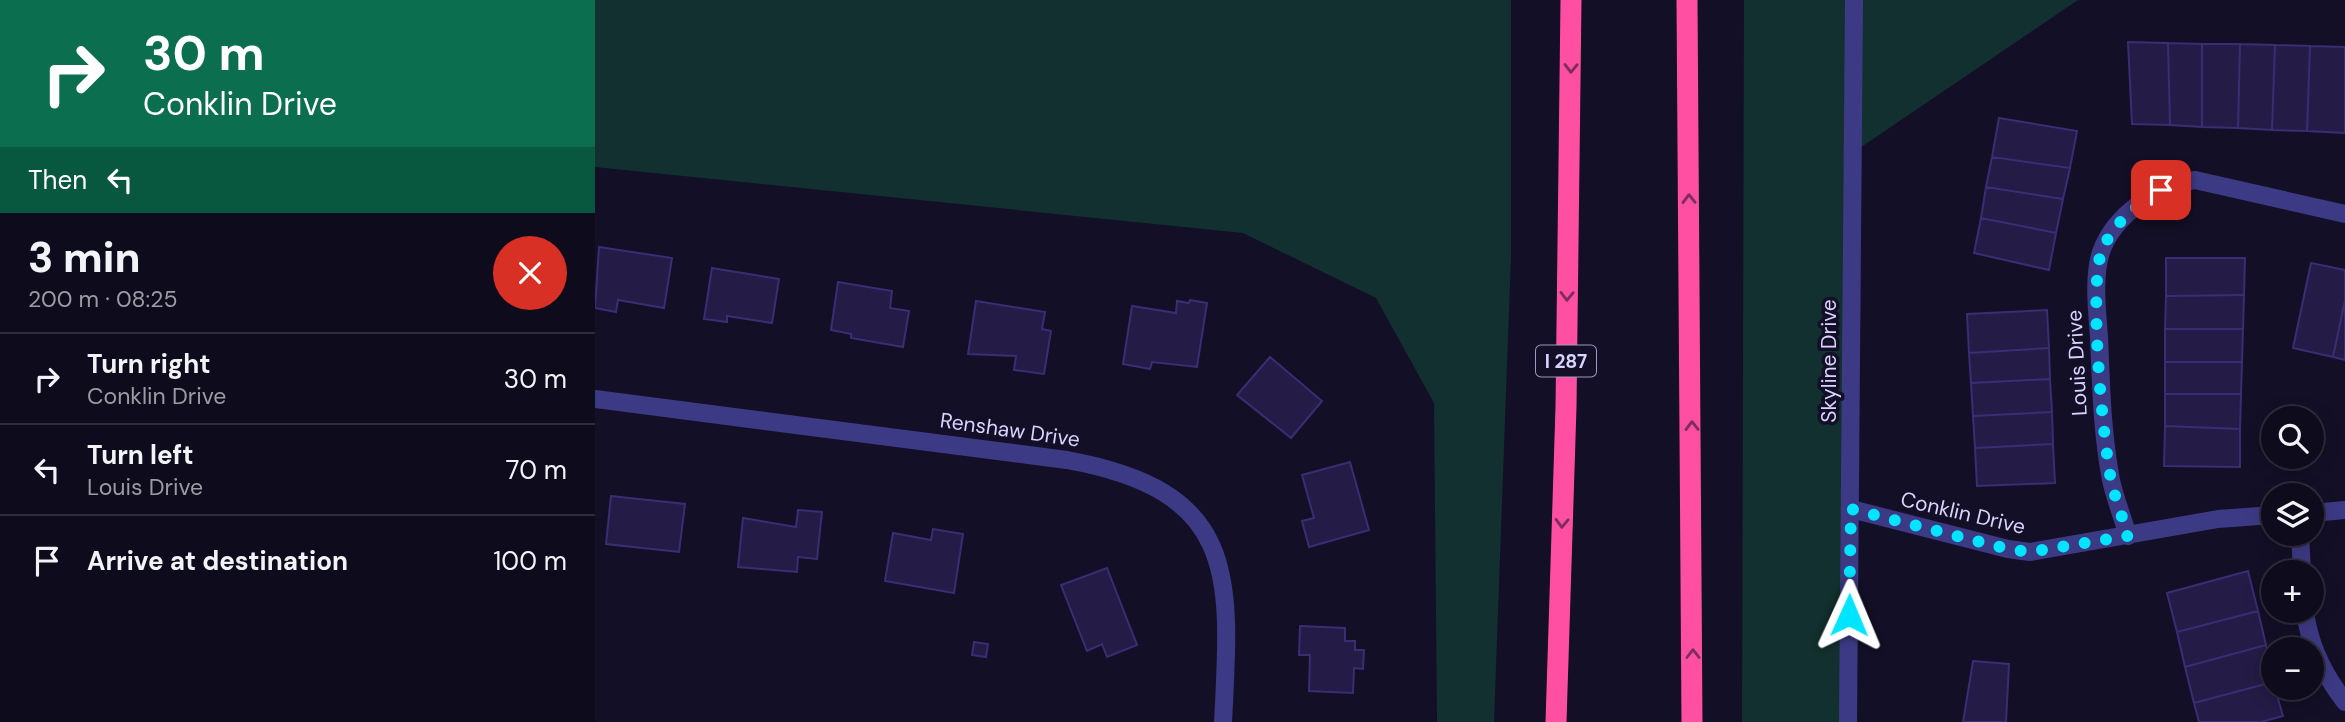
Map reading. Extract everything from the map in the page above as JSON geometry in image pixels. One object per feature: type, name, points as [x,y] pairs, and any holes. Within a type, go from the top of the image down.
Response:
[{"type":"highway","name":"I 287","points":[[1556,722],[1566,394],[1571,0]]},
{"type":"highway","points":[[1686,0],[1692,722]]},
{"type":"street","name":"Skyline Drive","points":[[1848,722],[1854,0]]},
{"type":"street","name":"Louis Drive","points":[[2128,536],[2112,482],[2104,427],[2096,298],[2101,253],[2109,237],[2146,199],[2177,183],[2195,180],[2345,214]]},
{"type":"street","name":"Renshaw Drive","points":[[595,399],[1067,460],[1114,469],[1146,481],[1189,512],[1210,541],[1217,557],[1224,591],[1227,647],[1223,722]]},
{"type":"street","name":"Conklin Drive","points":[[1851,509],[2008,549],[2030,552],[2218,519],[2261,517]]},
{"type":"street","points":[[2324,512],[2345,510]]},
{"type":"street","points":[[2308,623],[2314,649],[2329,681],[2345,702]]},
{"type":"green space","points":[[595,0],[1511,0],[1511,256],[1494,722],[1437,722],[1434,403],[1376,298],[1243,233],[595,167]]},
{"type":"green space","points":[[1744,0],[2078,0],[1854,152],[1847,722],[1742,722]]},
{"type":"building","points":[[2128,42],[2168,43],[2170,125],[2132,124]]},
{"type":"building","points":[[2168,43],[2202,44],[2202,127],[2170,125]]},
{"type":"building","points":[[2202,44],[2240,44],[2238,128],[2202,127]]},
{"type":"building","points":[[2240,44],[2275,45],[2272,130],[2238,128]]},
{"type":"building","points":[[2275,45],[2310,46],[2307,131],[2272,130]]},
{"type":"building","points":[[2310,46],[2345,47],[2345,133],[2307,131]]},
{"type":"building","points":[[1999,118],[2077,131],[2070,168],[1992,157]]},
{"type":"building","points":[[1992,157],[2070,168],[2063,199],[1986,187]]},
{"type":"building","points":[[1986,187],[2063,199],[2056,233],[1981,218]]},
{"type":"building","points":[[1981,218],[2056,233],[2049,270],[1974,253]]},
{"type":"building","points":[[599,247],[672,258],[664,308],[618,300],[616,312],[595,308]]},
{"type":"building","points":[[2166,258],[2245,258],[2244,295],[2166,296]]},
{"type":"building","points":[[2311,263],[2345,270],[2345,300],[2333,357],[2293,348]]},
{"type":"building","points":[[712,268],[779,279],[772,323],[727,316],[727,322],[704,319]]},
{"type":"building","points":[[838,282],[892,291],[890,308],[909,311],[903,347],[851,338],[851,334],[831,330]]},
{"type":"building","points":[[2244,295],[2243,329],[2165,329],[2166,296]]},
{"type":"building","points":[[1190,300],[1207,303],[1197,367],[1152,362],[1150,369],[1123,364],[1132,306],[1176,313],[1177,301],[1189,303]]},
{"type":"building","points":[[2345,300],[2345,360],[2333,357]]},
{"type":"building","points":[[976,301],[1045,312],[1042,329],[1051,331],[1044,374],[1014,370],[1016,356],[968,354]]},
{"type":"building","points":[[2047,310],[2049,348],[1969,353],[1967,314]]},
{"type":"building","points":[[2165,329],[2243,329],[2242,362],[2165,362]]},
{"type":"building","points":[[2049,348],[2050,379],[1971,383],[1969,353]]},
{"type":"building","points":[[1270,357],[1322,401],[1291,438],[1237,395]]},
{"type":"building","points":[[2165,362],[2242,362],[2241,394],[2165,394]]},
{"type":"building","points":[[2050,379],[2052,412],[1973,416],[1971,383]]},
{"type":"building","points":[[2165,394],[2241,394],[2240,429],[2165,426]]},
{"type":"building","points":[[2052,412],[2053,444],[1975,448],[1973,416]]},
{"type":"building","points":[[2165,426],[2240,429],[2240,467],[2164,466]]},
{"type":"building","points":[[2053,444],[2055,483],[1977,486],[1975,448]]},
{"type":"building","points":[[1350,462],[1369,530],[1309,547],[1302,521],[1314,518],[1302,475]]},
{"type":"building","points":[[611,496],[685,504],[679,552],[606,544]]},
{"type":"building","points":[[798,510],[822,512],[817,559],[798,557],[797,572],[738,567],[743,518],[796,527]]},
{"type":"building","points":[[933,529],[963,534],[954,593],[885,581],[893,533],[931,540]]},
{"type":"building","points":[[1107,568],[1137,645],[1107,657],[1102,644],[1087,651],[1061,585]]},
{"type":"building","points":[[2248,571],[2258,611],[2177,632],[2167,593]]},
{"type":"building","points":[[2258,611],[2264,637],[2261,637],[2261,646],[2185,667],[2177,632]]},
{"type":"building","points":[[1300,626],[1345,628],[1345,641],[1355,641],[1355,650],[1364,650],[1363,669],[1354,668],[1353,693],[1309,691],[1310,655],[1299,655]]},
{"type":"building","points":[[974,642],[988,644],[986,657],[972,655]]},
{"type":"building","points":[[2261,646],[2261,685],[2194,703],[2185,667]]},
{"type":"building","points":[[1973,661],[2009,664],[2006,722],[1963,722]]},
{"type":"building","points":[[2261,685],[2261,700],[2278,700],[2283,716],[2261,722],[2199,722],[2194,703]]},
{"type":"route","points":[[1849,615],[1851,509],[2008,549],[2030,552],[2128,536],[2112,482],[2104,427],[2096,298],[2101,253],[2109,237],[2132,210],[2161,190]]}]
